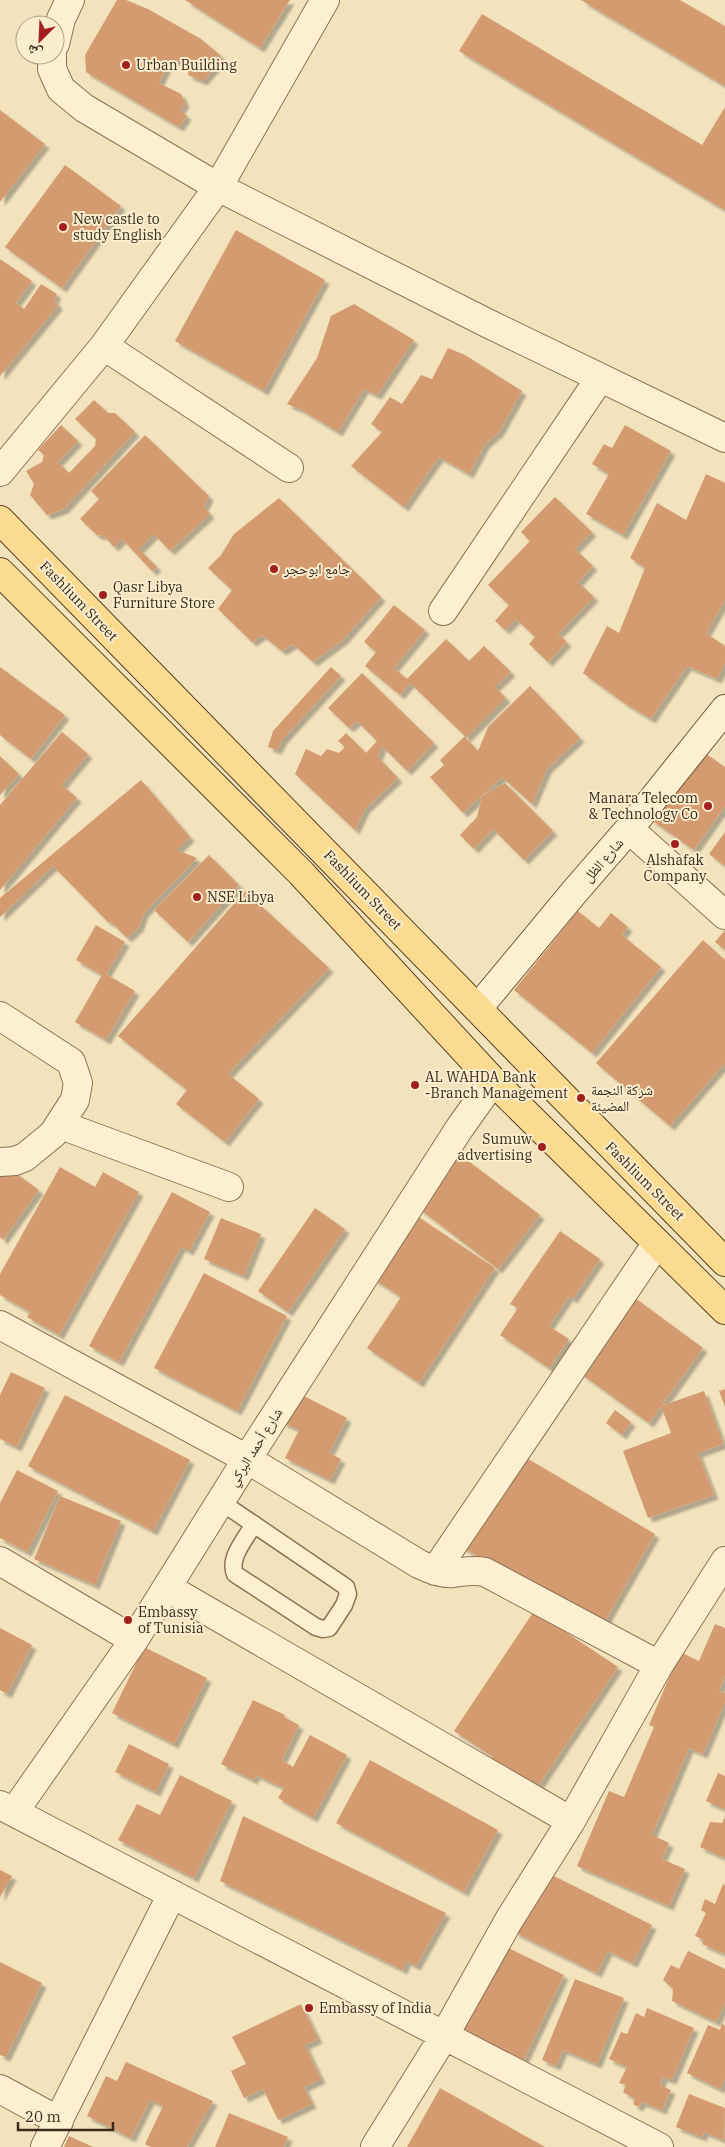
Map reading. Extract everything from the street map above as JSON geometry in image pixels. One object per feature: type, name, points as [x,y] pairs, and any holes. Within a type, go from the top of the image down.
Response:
[{"type":"main road","name":"Fashlium Street","points":[[0,520],[725,1262]]},
{"type":"main road","points":[[0,572],[301,873],[493,1081],[725,1310]]},
{"type":"street","points":[[64,15],[70,0]]},
{"type":"street","points":[[0,472],[104,346],[218,187],[325,0]]},
{"type":"street","points":[[52,65],[61,89],[84,108],[218,187],[600,378],[725,438]]},
{"type":"street","points":[[104,346],[289,468]]},
{"type":"street","points":[[443,611],[600,378]]},
{"type":"street","name":"شارع الظل","points":[[478,1008],[629,829],[725,709]]},
{"type":"street","points":[[629,829],[725,915]]},
{"type":"street","points":[[0,1016],[71,1062],[78,1084],[75,1100],[60,1126],[42,1145],[15,1162],[0,1162]]},
{"type":"street","name":"شارع أحمد البركي","points":[[7,1808],[134,1640],[247,1459],[454,1137],[493,1081]]},
{"type":"street","points":[[60,1126],[229,1187]]},
{"type":"street","points":[[435,1571],[657,1243]]},
{"type":"street","points":[[0,1326],[247,1459],[419,1564],[435,1571],[452,1573],[468,1570],[485,1572],[659,1665]]},
{"type":"street","points":[[0,1561],[134,1640]]},
{"type":"street","points":[[375,2147],[444,2036],[509,1920],[571,1821],[659,1665],[725,1561]]},
{"type":"street","points":[[168,1588],[571,1821]]},
{"type":"street","points":[[7,1808],[659,2147]]},
{"type":"street","points":[[45,2147],[172,1894]]},
{"type":"street","points":[[0,2089],[59,2121]]},
{"type":"lane","points":[[220,1502],[254,1524],[346,1587],[348,1594],[344,1605],[329,1628],[316,1627],[235,1574],[232,1567],[234,1558],[254,1524]]},
{"type":"building","name":"Urban Building","points":[[117,0],[126,0],[148,9],[201,39],[220,55],[222,59],[203,81],[188,75],[189,69],[177,60],[169,62],[159,83],[181,94],[185,103],[180,110],[187,116],[179,127],[86,72],[85,55]]},
{"type":"building","points":[[185,0],[290,0],[260,48]]},
{"type":"building","points":[[581,0],[680,0],[725,26],[725,86]]},
{"type":"building","points":[[482,14],[702,145],[725,107],[725,210],[459,51]]},
{"type":"building","points":[[0,110],[45,144],[0,202]]},
{"type":"building","name":"New castle to study English","points":[[65,165],[121,206],[62,288],[5,247]]},
{"type":"building","points":[[236,230],[325,280],[264,391],[175,341]]},
{"type":"building","points":[[0,259],[32,281],[16,303],[24,309],[41,284],[57,294],[54,299],[58,306],[0,376]]},
{"type":"building","points":[[354,304],[414,340],[377,395],[364,389],[338,432],[300,409],[287,404],[317,358],[331,316]]},
{"type":"building","points":[[448,348],[465,355],[522,391],[499,432],[485,444],[469,474],[439,457],[404,507],[351,466],[382,432],[371,424],[390,397],[402,404],[421,375],[432,379]]},
{"type":"building","points":[[94,400],[108,413],[115,413],[135,432],[64,509],[47,515],[30,495],[34,484],[26,471],[42,462],[44,455],[38,450],[61,425],[78,441],[58,462],[69,473],[95,446],[96,439],[75,419]]},
{"type":"building","points":[[625,425],[671,451],[623,535],[586,514],[609,474],[592,464],[604,444],[612,448]]},
{"type":"building","points":[[145,435],[209,496],[204,507],[210,514],[170,551],[154,534],[139,549],[157,567],[152,571],[122,539],[114,547],[104,536],[97,535],[80,519],[99,499],[91,491]]},
{"type":"building","points":[[706,474],[725,483],[725,600],[706,633],[725,646],[725,663],[717,679],[687,666],[651,719],[626,704],[583,673],[607,626],[619,633],[645,568],[630,558],[657,503],[686,520]]},
{"type":"building","points":[[555,497],[592,532],[575,549],[593,566],[578,582],[594,597],[558,634],[567,642],[548,662],[529,644],[535,637],[516,619],[505,630],[495,621],[509,605],[488,585],[530,541],[521,532]]},
{"type":"building","points":[[279,498],[381,597],[343,640],[313,662],[293,644],[282,651],[262,635],[252,642],[218,609],[232,590],[208,568],[221,555],[234,534]]},
{"type":"building","points":[[394,605],[425,630],[394,668],[407,679],[446,639],[469,661],[484,646],[511,672],[495,687],[506,698],[466,738],[478,751],[488,727],[530,686],[580,738],[547,769],[532,804],[502,777],[463,813],[430,777],[444,765],[440,760],[465,736],[410,683],[400,695],[365,666],[376,652],[364,642]]},
{"type":"building","points":[[0,667],[65,715],[31,759],[0,735]]},
{"type":"building","points":[[331,667],[341,676],[283,739],[277,750],[268,747],[273,731]]},
{"type":"building","points":[[362,673],[434,743],[407,771],[382,746],[378,757],[398,778],[365,809],[355,830],[295,774],[306,749],[321,756],[327,749],[339,753],[345,747],[338,741],[346,733],[366,753],[377,741],[357,721],[349,728],[328,708]]},
{"type":"building","points":[[62,732],[88,754],[62,785],[77,798],[0,890],[0,805]]},
{"type":"building","points":[[705,753],[725,767],[725,806],[694,850],[650,819]]},
{"type":"building","points":[[0,756],[19,774],[0,795]]},
{"type":"building","points":[[141,780],[190,837],[177,850],[197,858],[144,913],[139,927],[127,938],[110,921],[109,923],[53,866],[0,917],[0,898]]},
{"type":"building","points":[[505,783],[553,831],[524,860],[493,829],[474,849],[460,835],[477,817],[482,796]]},
{"type":"building","points":[[725,832],[725,866],[709,854]]},
{"type":"building","name":"NSE Libya","points":[[209,855],[239,885],[188,942],[154,910]]},
{"type":"building","points":[[245,891],[329,968],[228,1074],[259,1099],[225,1142],[176,1104],[187,1090],[118,1036]]},
{"type":"building","points":[[578,911],[599,928],[611,913],[628,927],[622,935],[661,967],[592,1053],[514,990]]},
{"type":"building","points":[[96,925],[125,942],[106,974],[135,991],[106,1040],[75,1022],[102,975],[76,960]]},
{"type":"building","points":[[725,930],[725,950],[715,942]]},
{"type":"building","points":[[703,940],[725,960],[725,1063],[670,1126],[596,1063]]},
{"type":"building","points":[[459,1154],[540,1215],[498,1269],[417,1207]]},
{"type":"building","points":[[3,1164],[39,1190],[3,1240],[0,1237],[0,1168]]},
{"type":"building","points":[[60,1167],[95,1187],[103,1172],[139,1192],[59,1335],[27,1317],[30,1312],[0,1295],[0,1274]]},
{"type":"building","points":[[172,1192],[210,1212],[189,1251],[181,1247],[119,1362],[89,1346]]},
{"type":"building","points":[[315,1208],[345,1229],[288,1312],[258,1291]]},
{"type":"building","points":[[414,1214],[495,1268],[419,1383],[367,1348],[401,1297],[372,1278]]},
{"type":"building","points":[[221,1218],[261,1234],[244,1276],[204,1259]]},
{"type":"building","points":[[560,1231],[600,1259],[573,1299],[569,1296],[549,1326],[569,1339],[549,1368],[500,1335],[518,1308],[510,1304]]},
{"type":"building","points":[[204,1273],[287,1316],[237,1411],[154,1368]]},
{"type":"building","points":[[635,1298],[703,1348],[649,1423],[580,1373]]},
{"type":"building","points":[[11,1372],[45,1388],[17,1447],[0,1439],[0,1395]]},
{"type":"building","points":[[725,1389],[725,1407],[719,1391]]},
{"type":"building","points":[[704,1391],[723,1444],[698,1453],[714,1495],[648,1518],[623,1451],[671,1433],[661,1406]]},
{"type":"building","points":[[296,1392],[347,1418],[329,1453],[341,1459],[330,1480],[285,1458],[299,1430],[282,1422]]},
{"type":"building","points":[[65,1395],[190,1460],[153,1531],[28,1466]]},
{"type":"building","points":[[615,1410],[631,1422],[622,1435],[606,1423]]},
{"type":"building","points":[[525,1457],[655,1534],[601,1628],[460,1546]]},
{"type":"building","points":[[17,1470],[58,1491],[27,1552],[0,1538],[0,1503]]},
{"type":"building","points":[[60,1496],[121,1521],[95,1585],[34,1559]]},
{"type":"building","points":[[534,1611],[618,1667],[534,1792],[489,1762],[493,1757],[454,1731]]},
{"type":"building","points":[[715,1624],[725,1628],[725,1675],[719,1691],[725,1693],[725,1702],[703,1754],[689,1748],[652,1835],[669,1843],[662,1859],[685,1869],[669,1906],[577,1866],[609,1791],[624,1797],[654,1727],[649,1725],[680,1652],[699,1661]]},
{"type":"building","points":[[0,1628],[32,1645],[7,1694],[0,1690]]},
{"type":"building","points":[[144,1647],[207,1678],[174,1744],[112,1713]]},
{"type":"building","points":[[253,1700],[285,1715],[284,1717],[299,1725],[282,1760],[293,1767],[310,1735],[347,1755],[313,1818],[278,1798],[284,1788],[256,1775],[253,1780],[221,1764]]},
{"type":"building","points":[[129,1744],[169,1764],[156,1792],[115,1772]]},
{"type":"building","points":[[370,1760],[498,1830],[464,1892],[336,1823]]},
{"type":"building","points":[[718,1773],[725,1776],[725,1809],[706,1801]]},
{"type":"building","points":[[180,1775],[232,1801],[194,1878],[118,1840],[137,1804],[160,1815]]},
{"type":"building","points":[[243,1816],[446,1913],[416,1966],[406,1961],[403,1970],[220,1881]]},
{"type":"building","points":[[725,1817],[725,1858],[700,1847],[710,1822],[722,1823]]},
{"type":"building","points":[[0,1870],[12,1876],[0,1897]]},
{"type":"building","points":[[544,1871],[652,1925],[633,1963],[608,1951],[597,1973],[514,1932]]},
{"type":"building","points":[[723,1884],[725,1885],[725,1954],[702,1944],[704,1940],[695,1936],[706,1913],[701,1910],[705,1899],[715,1904]]},
{"type":"building","points":[[500,1944],[564,1975],[520,2068],[455,2037]]},
{"type":"building","points":[[688,1951],[725,1969],[725,2003],[716,2022],[672,2001],[673,1989],[663,1980],[671,1965],[679,1969]]},
{"type":"building","points":[[0,1962],[42,1983],[6,2057],[0,2055]]},
{"type":"building","points":[[575,1979],[624,1998],[597,2064],[563,2050],[556,2066],[542,2060]]},
{"type":"building","points":[[301,2004],[318,2039],[305,2045],[321,2079],[304,2087],[312,2104],[278,2120],[263,2089],[244,2098],[231,2071],[246,2064],[232,2037]]},
{"type":"building","points":[[647,2008],[694,2028],[672,2080],[663,2077],[660,2085],[671,2090],[662,2110],[642,2102],[638,2107],[633,2104],[635,2099],[623,2092],[626,2085],[619,2083],[627,2067],[609,2059],[621,2032],[627,2034],[636,2013],[644,2017]]},
{"type":"building","points":[[722,2023],[725,2026],[725,2079],[720,2089],[687,2073],[708,2025],[720,2030]]},
{"type":"building","points":[[126,2062],[213,2101],[187,2147],[151,2147],[145,2144],[163,2106],[150,2100],[131,2138],[87,2116],[106,2076],[117,2081]]},
{"type":"building","points":[[440,2088],[545,2147],[407,2147]]},
{"type":"building","points":[[689,2094],[725,2108],[724,2140],[704,2132],[702,2137],[676,2127]]},
{"type":"building","points":[[229,2113],[288,2137],[284,2147],[215,2147]]},
{"type":"building","points":[[69,2136],[93,2147],[64,2147]]},
{"type":"place","name":"Urban Building","points":[[126,65]]},
{"type":"place","name":"New castle to study English","points":[[63,227]]},
{"type":"place","name":"جامع ابوحجر","points":[[274,569]]},
{"type":"place","name":"Qasr Libya Furniture Store","points":[[103,595]]},
{"type":"place","name":"Manara Telecom & Technology Co","points":[[708,806]]},
{"type":"place","name":"Alshafak Company","points":[[675,844]]},
{"type":"place","name":"NSE Libya","points":[[197,897]]},
{"type":"place","name":"AL WAHDA Bank -Branch Management","points":[[415,1085]]},
{"type":"place","name":"شركة النجمة المضيئة","points":[[581,1098]]},
{"type":"place","name":"Sumuw advertising","points":[[542,1147]]},
{"type":"place","name":"Embassy of Tunisia","points":[[128,1620]]},
{"type":"place","name":"Embassy of India","points":[[309,2008]]}]
